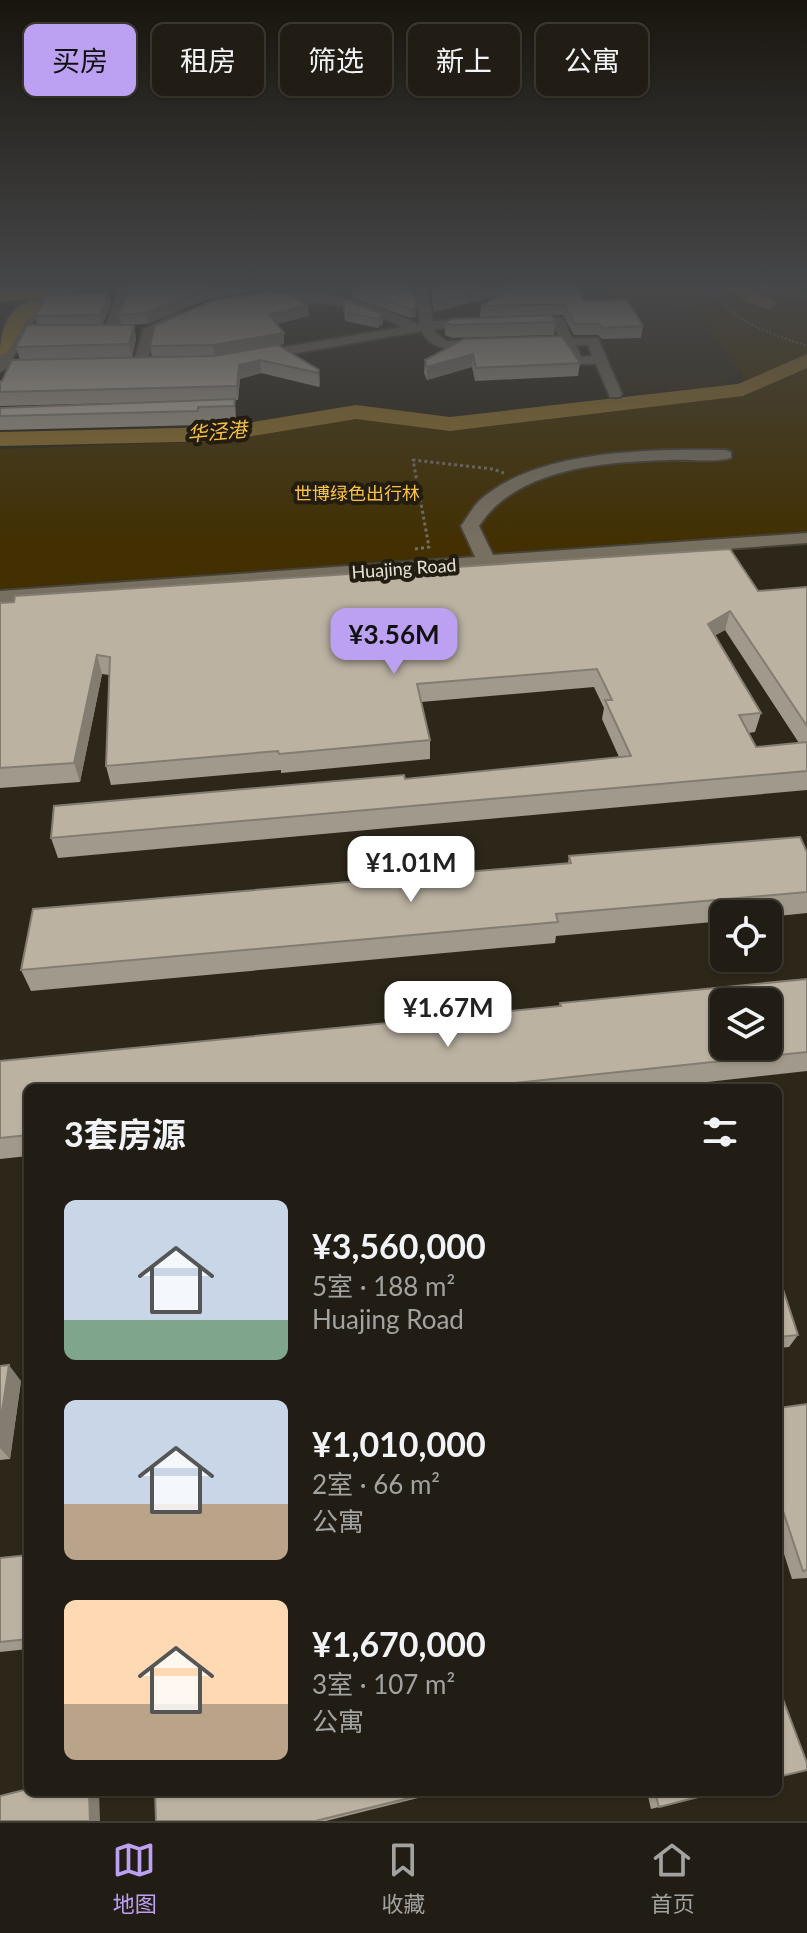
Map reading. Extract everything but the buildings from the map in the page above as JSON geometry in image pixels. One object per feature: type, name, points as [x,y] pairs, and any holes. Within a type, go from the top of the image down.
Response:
[{"type":"street","points":[[606,371],[615,394]]},
{"type":"street","points":[[487,563],[470,526],[487,502],[525,481],[570,466],[622,457],[725,455]]},
{"type":"street","name":"Huajing Road","points":[[0,597],[807,538]]},
{"type":"path","points":[[413,549],[429,547],[413,460],[493,469],[525,481]]},
{"type":"shaded area","points":[[605,371],[740,371],[721,387],[615,394]]},
{"type":"green space","name":"世博绿色出行林","points":[[740,371],[807,371],[807,536],[0,597],[0,449],[222,441],[357,417],[452,431],[749,395]]},
{"type":"waterway","name":"华泾港","points":[[0,439],[223,434],[356,412],[450,424],[743,390],[784,371]]}]
